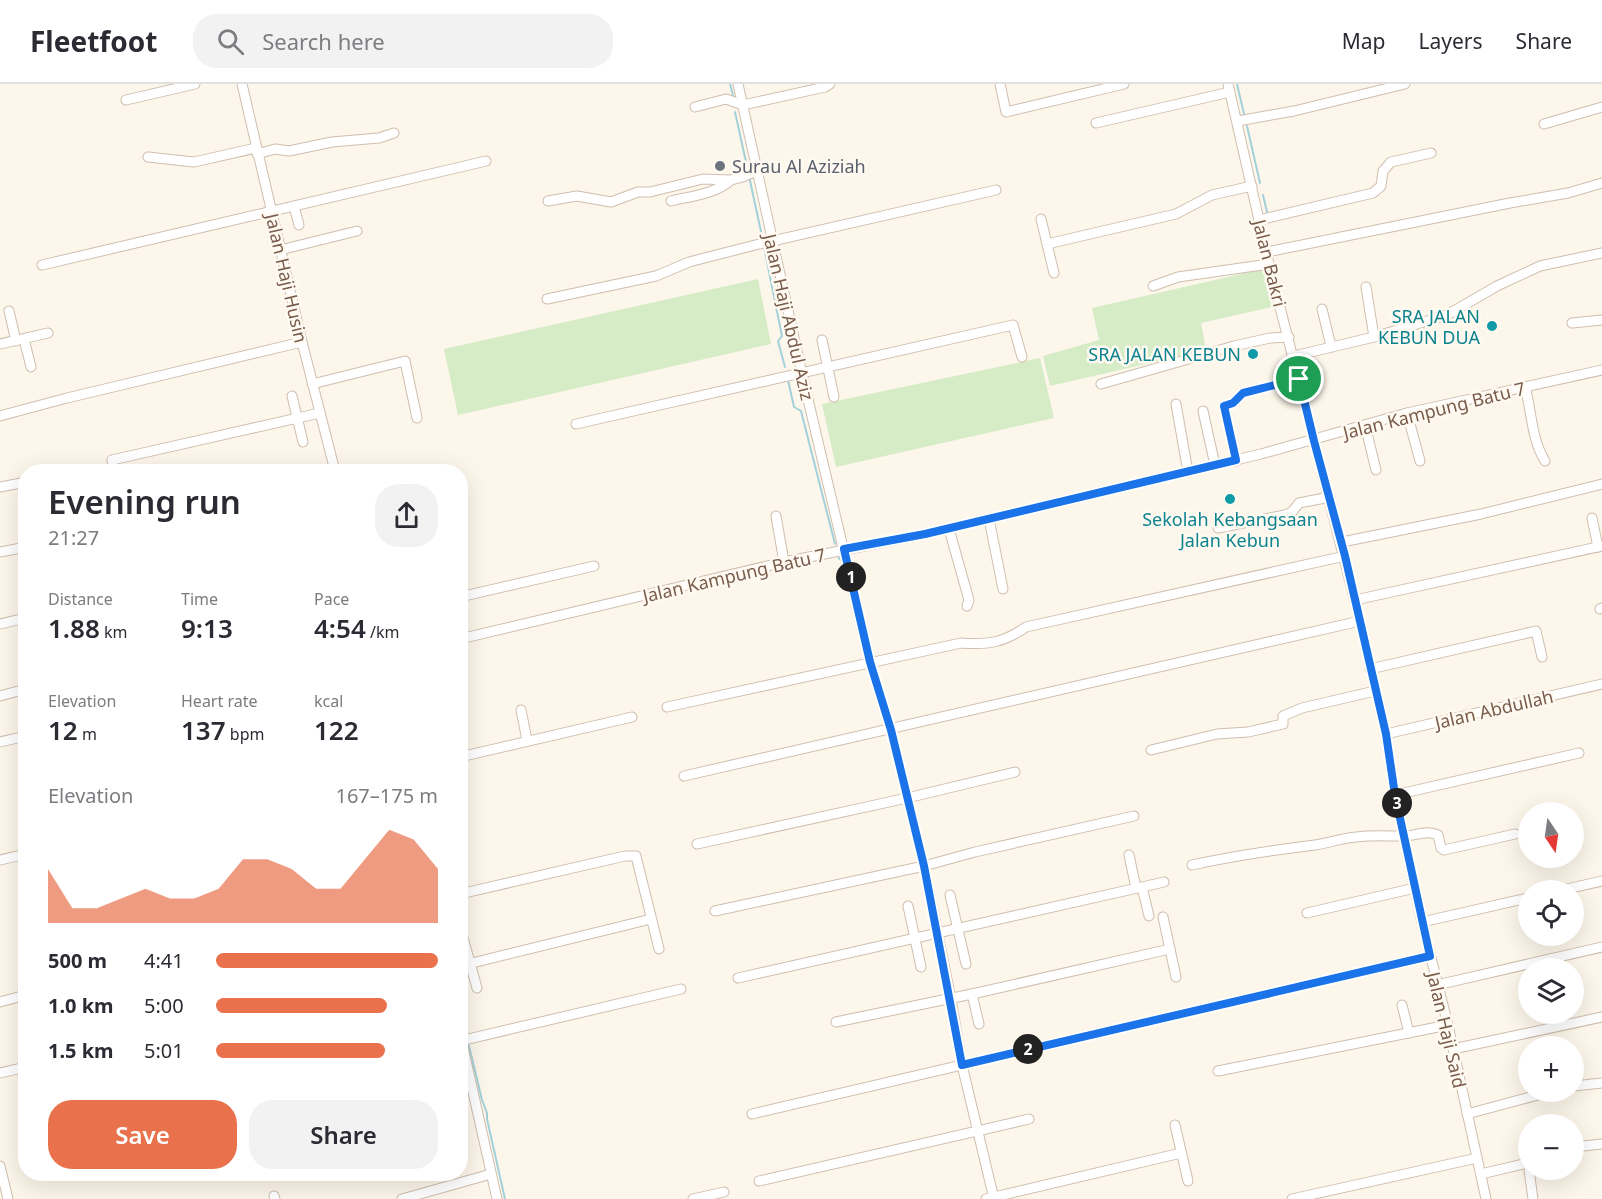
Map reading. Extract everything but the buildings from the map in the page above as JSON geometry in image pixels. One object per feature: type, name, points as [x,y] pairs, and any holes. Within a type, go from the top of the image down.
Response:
[{"type":"street","points":[[126,100],[195,84]]},
{"type":"street","name":"Jalan Haji Husin","points":[[242,84],[256,151],[333,464]]},
{"type":"street","name":"Jalan Haji Abdul Aziz","points":[[738,84],[756,171],[766,243],[801,374],[870,662],[891,730],[924,866],[962,1065],[991,1198]]},
{"type":"street","points":[[694,107],[726,99],[743,105],[830,84]]},
{"type":"street","points":[[1000,84],[1006,112],[1124,84]]},
{"type":"street","points":[[1238,121],[1294,111],[1406,84]]},
{"type":"street","points":[[1095,123],[1229,88]]},
{"type":"street","name":"Jalan Bakri","points":[[1229,88],[1269,264],[1314,441]]},
{"type":"street","points":[[1544,124],[1602,107]]},
{"type":"street","points":[[148,158],[194,162],[256,151],[275,149],[289,151],[332,142],[379,138],[394,133]]},
{"type":"street","points":[[1259,220],[1373,193],[1381,186],[1383,171],[1391,162],[1431,153]]},
{"type":"street","points":[[42,265],[486,161]]},
{"type":"street","points":[[548,201],[577,196],[611,202],[638,192],[650,192],[703,179],[731,180],[756,171]]},
{"type":"street","points":[[671,201],[722,188],[731,180]]},
{"type":"street","points":[[1267,252],[1568,193],[1602,183]]},
{"type":"street","points":[[1047,244],[1176,214],[1212,195],[1251,186]]},
{"type":"street","points":[[547,299],[656,276],[689,262],[996,190]]},
{"type":"street","points":[[294,206],[299,225]]},
{"type":"street","points":[[1041,219],[1054,273]]},
{"type":"street","points":[[280,250],[357,231]]},
{"type":"street","points":[[1294,356],[1374,337],[1447,315],[1497,286],[1540,266],[1602,253]]},
{"type":"street","points":[[1154,286],[1178,277],[1269,264]]},
{"type":"street","points":[[1366,288],[1374,337]]},
{"type":"street","points":[[1322,309],[1331,346]]},
{"type":"street","points":[[9,311],[31,367]]},
{"type":"street","points":[[1572,322],[1602,320]]},
{"type":"street","points":[[576,424],[1013,325],[1022,357]]},
{"type":"street","points":[[0,344],[48,333]]},
{"type":"street","points":[[1101,384],[1234,346],[1270,338],[1289,337]]},
{"type":"street","points":[[822,340],[834,397]]},
{"type":"street","points":[[0,416],[302,342]]},
{"type":"street","points":[[312,384],[405,361],[417,418]]},
{"type":"street","name":"Jalan Kampung Batu 7","points":[[468,637],[784,562],[949,529],[1314,441],[1407,413],[1602,370]]},
{"type":"street","points":[[1236,460],[1224,406],[1233,403],[1243,393],[1299,379]]},
{"type":"street","points":[[1525,387],[1531,408],[1532,430],[1545,461]]},
{"type":"street","points":[[292,396],[303,442]]},
{"type":"street","points":[[1176,404],[1188,472]]},
{"type":"street","points":[[1203,411],[1215,465]]},
{"type":"street","points":[[113,464],[112,460],[320,413]]},
{"type":"street","points":[[1407,413],[1420,461]]},
{"type":"street","points":[[1365,425],[1376,470]]},
{"type":"street","name":"Jalan Haji Said","points":[[1314,441],[1342,542],[1386,734],[1395,795],[1422,922],[1448,1025],[1486,1199]]},
{"type":"street","points":[[0,487],[18,484]]},
{"type":"street","points":[[1342,542],[1481,514],[1602,484]]},
{"type":"street","points":[[1218,528],[1285,514],[1292,512],[1299,503],[1330,497]]},
{"type":"street","points":[[776,516],[784,562]]},
{"type":"street","points":[[1355,600],[1600,547],[1592,518]]},
{"type":"street","points":[[989,519],[1003,589]]},
{"type":"street","points":[[949,529],[969,600],[967,606]]},
{"type":"street","points":[[0,552],[18,549]]},
{"type":"street","points":[[667,707],[961,643],[987,645],[1012,637],[1026,627],[1345,556]]},
{"type":"street","points":[[468,595],[594,566]]},
{"type":"street","points":[[0,624],[18,620]]},
{"type":"street","points":[[684,776],[1360,621]]},
{"type":"street","points":[[1370,669],[1536,631],[1542,657]]},
{"type":"street","name":"Jalan Abdullah","points":[[1386,734],[1602,684]]},
{"type":"street","points":[[0,696],[18,691]]},
{"type":"street","points":[[1151,750],[1217,734],[1248,732],[1283,724],[1283,716],[1302,708],[1375,691]]},
{"type":"street","points":[[521,710],[527,740]]},
{"type":"street","points":[[468,755],[632,717]]},
{"type":"street","points":[[0,742],[18,738]]},
{"type":"street","points":[[1395,795],[1579,753]]},
{"type":"street","points":[[698,844],[1015,772]]},
{"type":"street","points":[[715,912],[924,866],[975,852],[1134,816]]},
{"type":"street","points":[[1192,865],[1359,836],[1404,837],[1428,832],[1438,835],[1441,848],[1444,850],[1515,834]]},
{"type":"street","points":[[468,892],[631,855],[636,856],[659,950]]},
{"type":"street","points":[[1129,855],[1149,916]]},
{"type":"street","points":[[0,860],[18,856]]},
{"type":"street","points":[[1584,885],[1602,881]]},
{"type":"street","points":[[738,978],[1164,882]]},
{"type":"street","points":[[1308,913],[1415,888]]},
{"type":"street","points":[[950,895],[966,964]]},
{"type":"street","points":[[1422,922],[1518,900]]},
{"type":"street","points":[[908,906],[921,967]]},
{"type":"street","points":[[1163,917],[1176,976]]},
{"type":"street","points":[[468,964],[651,919]]},
{"type":"street","points":[[1437,985],[1602,947]]},
{"type":"street","points":[[836,1022],[951,999],[1170,949]]},
{"type":"street","points":[[752,1114],[1430,956]]},
{"type":"street","points":[[468,971],[477,988]]},
{"type":"street","points":[[468,1037],[681,989]]},
{"type":"street","points":[[972,994],[979,1024]]},
{"type":"street","points":[[0,1002],[18,997]]},
{"type":"street","points":[[1402,1005],[1409,1032]]},
{"type":"street","points":[[1453,1049],[1602,1017]]},
{"type":"street","points":[[1218,1071],[1448,1025]]},
{"type":"street","points":[[0,1073],[18,1068]]},
{"type":"street","points":[[468,1077],[497,1199]]},
{"type":"street","points":[[1584,1085],[1602,1083]]},
{"type":"street","points":[[1467,1114],[1518,1100]]},
{"type":"street","points":[[759,1181],[814,1173],[977,1130],[1029,1119]]},
{"type":"street","points":[[1175,1125],[1188,1181]]},
{"type":"street","points":[[1584,1146],[1602,1144]]},
{"type":"street","points":[[991,1198],[1181,1153]]},
{"type":"street","points":[[1292,1199],[1477,1158]]},
{"type":"street","points":[[1481,1174],[1518,1165]]},
{"type":"street","points":[[0,1166],[8,1199]]},
{"type":"street","points":[[468,1180],[491,1174]]},
{"type":"street","points":[[1530,1180],[1533,1199]]},
{"type":"street","points":[[402,1199],[466,1181]]},
{"type":"street","points":[[693,1199],[724,1192]]},
{"type":"green space","points":[[1263,269],[1272,307],[1201,323],[1206,350],[1050,386],[1043,356],[1099,340],[1092,308]]},
{"type":"green space","points":[[758,279],[771,344],[458,415],[444,349]]},
{"type":"green space","points":[[1040,358],[1054,418],[836,467],[822,404]]},
{"type":"waterway","points":[[730,84],[733,95]]},
{"type":"waterway","points":[[1237,84],[1244,114]]},
{"type":"waterway","points":[[735,112],[748,171]]},
{"type":"waterway","points":[[1247,126],[1260,183]]},
{"type":"waterway","points":[[749,176],[763,241]]},
{"type":"waterway","points":[[1263,195],[1267,212]]},
{"type":"waterway","points":[[764,247],[782,336],[778,341],[785,367]]},
{"type":"waterway","points":[[788,380],[794,407],[801,411],[835,544]]},
{"type":"waterway","points":[[468,1042],[487,1113],[505,1199]]},
{"type":"place","name":"Surau Al Aziziah","points":[[720,166]]},
{"type":"place","name":"SRA JALAN KEBUN DUA","points":[[1492,326]]},
{"type":"place","name":"SRA JALAN KEBUN","points":[[1253,354]]},
{"type":"place","name":"Sekolah Kebangsaan Jalan Kebun","points":[[1230,499]]},
{"type":"route","points":[[1299,379],[1345,556],[1386,734],[1395,795],[1430,956],[962,1065],[924,866],[891,730],[870,662],[844,549],[925,534],[1236,460],[1224,406],[1233,403],[1243,393],[1299,379]]}]
